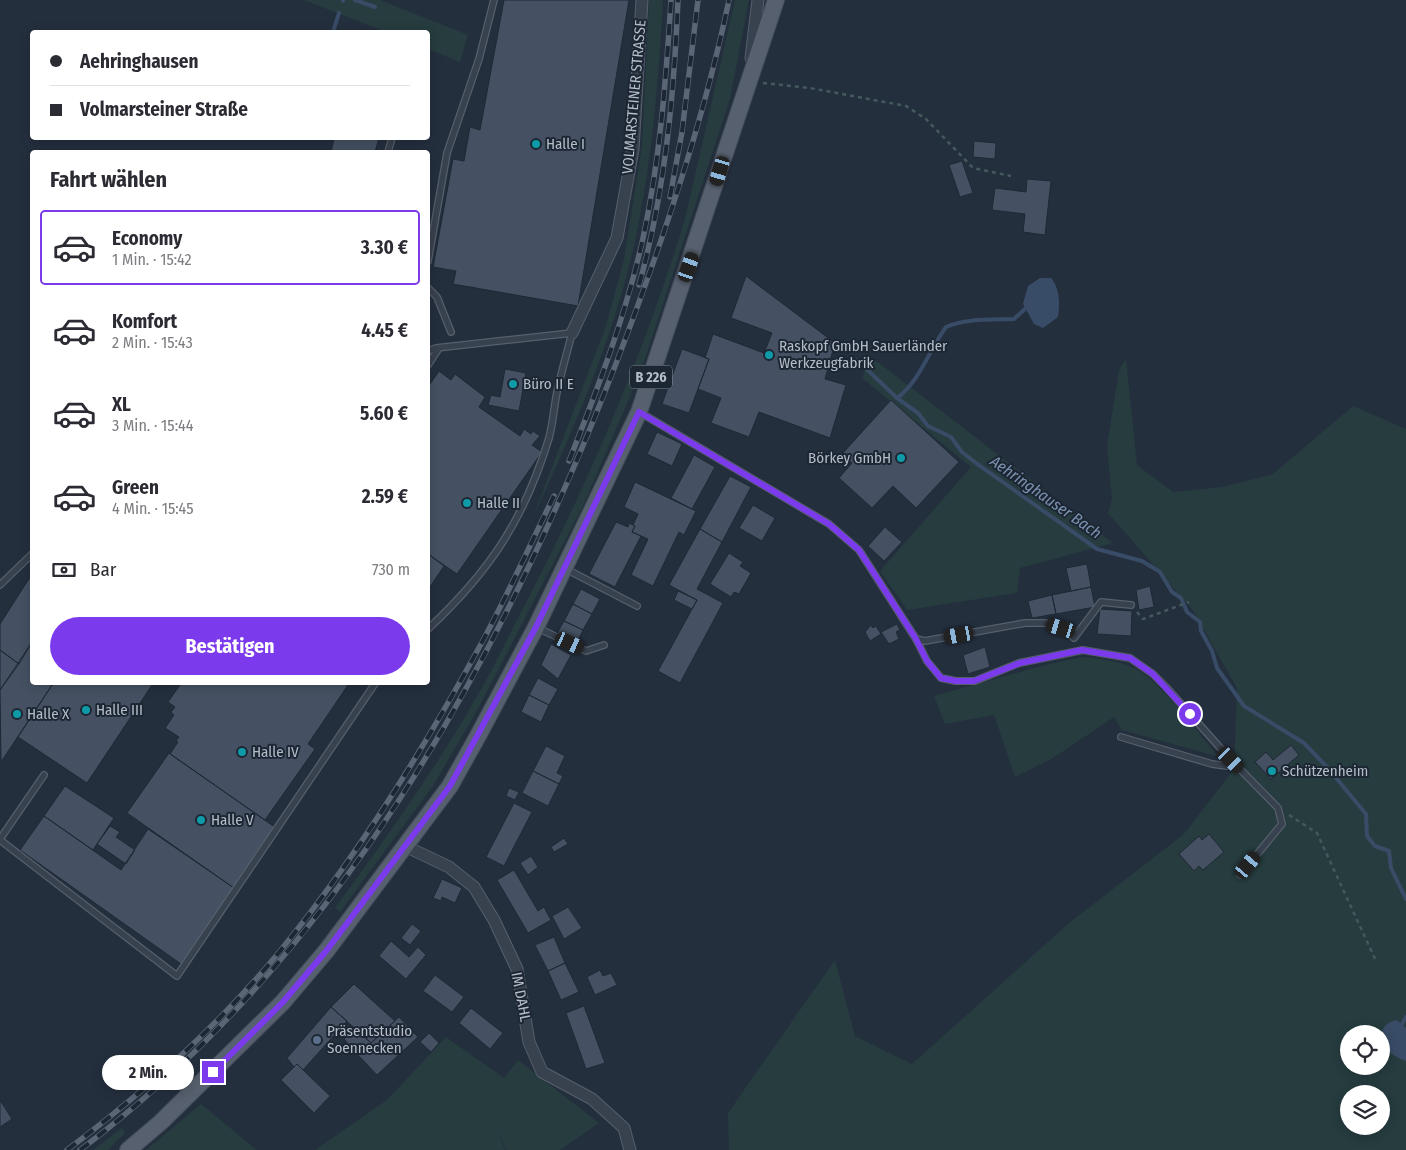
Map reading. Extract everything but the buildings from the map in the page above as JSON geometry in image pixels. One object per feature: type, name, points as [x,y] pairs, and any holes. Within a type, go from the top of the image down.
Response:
[{"type":"main road","name":"B 226","points":[[128,1150],[283,1002],[327,950],[450,786],[536,627],[639,412],[776,0]]},
{"type":"street","name":"VOLMARSTEINER STRASSE","points":[[572,333],[617,238],[632,149],[642,0]]},
{"type":"street","points":[[749,80],[758,0]]},
{"type":"street","name":"IM DAHL","points":[[405,846],[450,867],[474,887],[494,920],[517,969],[529,1042],[542,1072],[599,1105],[624,1128],[630,1150]]},
{"type":"lane","points":[[430,250],[447,153],[479,60],[494,0]]},
{"type":"lane","points":[[430,290],[437,297],[451,332]]},
{"type":"lane","points":[[430,350],[572,333],[558,390],[550,436],[538,472],[514,526],[491,561],[457,601],[430,627]]},
{"type":"lane","points":[[430,362],[439,348]]},
{"type":"lane","points":[[639,412],[829,524],[859,550],[916,639],[927,661],[941,678],[956,681],[974,681],[1020,663],[1082,650],[1130,658],[1153,674],[1231,760],[1278,808],[1282,824],[1240,875]]},
{"type":"lane","points":[[0,585],[30,556]]},
{"type":"lane","points":[[564,568],[636,606]]},
{"type":"lane","points":[[916,639],[925,641],[1025,623],[1045,623],[1061,628],[1074,638],[1101,602],[1131,604]]},
{"type":"lane","points":[[536,627],[586,650],[604,645]]},
{"type":"lane","points":[[44,775],[0,840],[177,976],[374,685]]},
{"type":"lane","points":[[1121,737],[1212,764],[1227,766],[1231,760]]},
{"type":"path","points":[[749,80],[779,86],[819,89],[906,106],[926,119],[973,168],[1011,176]]},
{"type":"path","points":[[1131,604],[1143,619],[1189,602]]},
{"type":"path","points":[[1278,808],[1317,834],[1376,961]]},
{"type":"green space","points":[[304,0],[380,0],[468,35],[460,62],[430,50],[430,30],[381,30]]},
{"type":"green space","points":[[649,0],[663,0],[659,66],[648,165],[630,263],[621,297],[599,362],[560,459],[531,522],[606,326],[624,259],[642,146]]},
{"type":"green space","points":[[735,0],[749,0],[730,99],[641,371],[583,506],[478,709],[433,786],[340,912],[335,908],[423,783],[484,684],[543,570],[611,423],[651,322],[685,219]]},
{"type":"green space","points":[[870,356],[1113,543],[1020,568],[1017,593],[907,610],[880,571],[971,467],[862,378]]},
{"type":"green space","points":[[1126,359],[1137,465],[1173,492],[1222,487],[1273,474],[1353,406],[1406,429],[1406,1150],[729,1150],[728,1113],[835,960],[855,1036],[912,1064],[1069,923],[1184,834],[1234,769],[1237,688],[1192,609],[1108,513],[1112,499],[1107,446],[1119,370]]},
{"type":"green space","points":[[1083,657],[1123,664],[1146,675],[1168,696],[1219,757],[1122,730],[1114,717],[1053,758],[1015,777],[994,715],[945,724],[934,696],[1045,665]]},
{"type":"green space","points":[[446,1037],[504,1078],[518,1060],[599,1123],[560,1150],[506,1150],[497,1128],[505,1150],[315,1150],[387,1100]]},
{"type":"green space","points":[[201,1104],[257,1150],[146,1150]]},
{"type":"green space","points":[[122,1128],[125,1133],[108,1150],[93,1150]]},
{"type":"water","points":[[1040,278],[1051,278],[1058,291],[1059,301],[1058,317],[1043,328],[1034,324],[1023,304],[1028,286]]},
{"type":"water","points":[[1397,1020],[1406,1028],[1406,1061],[1390,1052],[1390,1025],[1386,1025]]},
{"type":"waterway","name":"Aehringhauser Bach","points":[[355,0],[375,7]]},
{"type":"waterway","points":[[334,30],[339,13]]},
{"type":"waterway","points":[[897,398],[912,383],[946,327],[962,322],[1014,319],[1026,308]]},
{"type":"waterway","name":"Aehringhauser Bach","points":[[857,360],[897,398],[918,413],[928,426],[951,437],[962,452],[976,463],[1097,549],[1142,561],[1160,572],[1172,592],[1181,598],[1187,612],[1200,622],[1201,631],[1212,651],[1217,668],[1244,706],[1304,743],[1327,767],[1366,814],[1367,836],[1375,846],[1389,851],[1391,868],[1406,899]]},
{"type":"waterway","name":"Aehringhauser Bach","points":[[1402,1024],[1406,1017]]},
{"type":"railway","points":[[569,461],[601,379],[620,323],[643,238],[658,150],[671,0]]},
{"type":"railway","points":[[639,285],[656,215],[667,144],[678,0]]},
{"type":"railway","points":[[670,197],[682,132],[698,0]]},
{"type":"railway","points":[[80,1150],[173,1072],[257,986],[334,893],[403,794],[465,690],[521,583],[572,472],[617,361],[650,272],[694,138],[719,46],[729,0]]},
{"type":"railway","points":[[67,1150],[150,1083],[203,1034],[253,983],[305,920],[360,844],[435,726],[500,608],[554,496]]},
{"type":"place","name":"Halle I","points":[[536,144]]},
{"type":"place","name":"Raskopf GmbH Sauerländer Werkzeugfabrik","points":[[769,355]]},
{"type":"place","name":"Büro II E","points":[[513,384]]},
{"type":"place","name":"Börkey GmbH","points":[[901,458]]},
{"type":"place","name":"Halle II","points":[[467,503]]},
{"type":"place","name":"Halle III","points":[[86,710]]},
{"type":"place","name":"Halle X","points":[[17,714]]},
{"type":"place","name":"Halle IV","points":[[242,752]]},
{"type":"place","name":"Schützenheim","points":[[1272,771]]},
{"type":"place","name":"Halle V","points":[[201,820]]},
{"type":"place","name":"Präsentstudio Soennecken","points":[[317,1040]]},
{"type":"route","points":[[213,1072],[283,1002],[327,950],[450,786],[536,627],[639,412],[829,524],[859,550],[916,639],[927,661],[941,678],[956,681],[974,681],[1020,663],[1082,650],[1130,658],[1153,674],[1190,714]]}]
